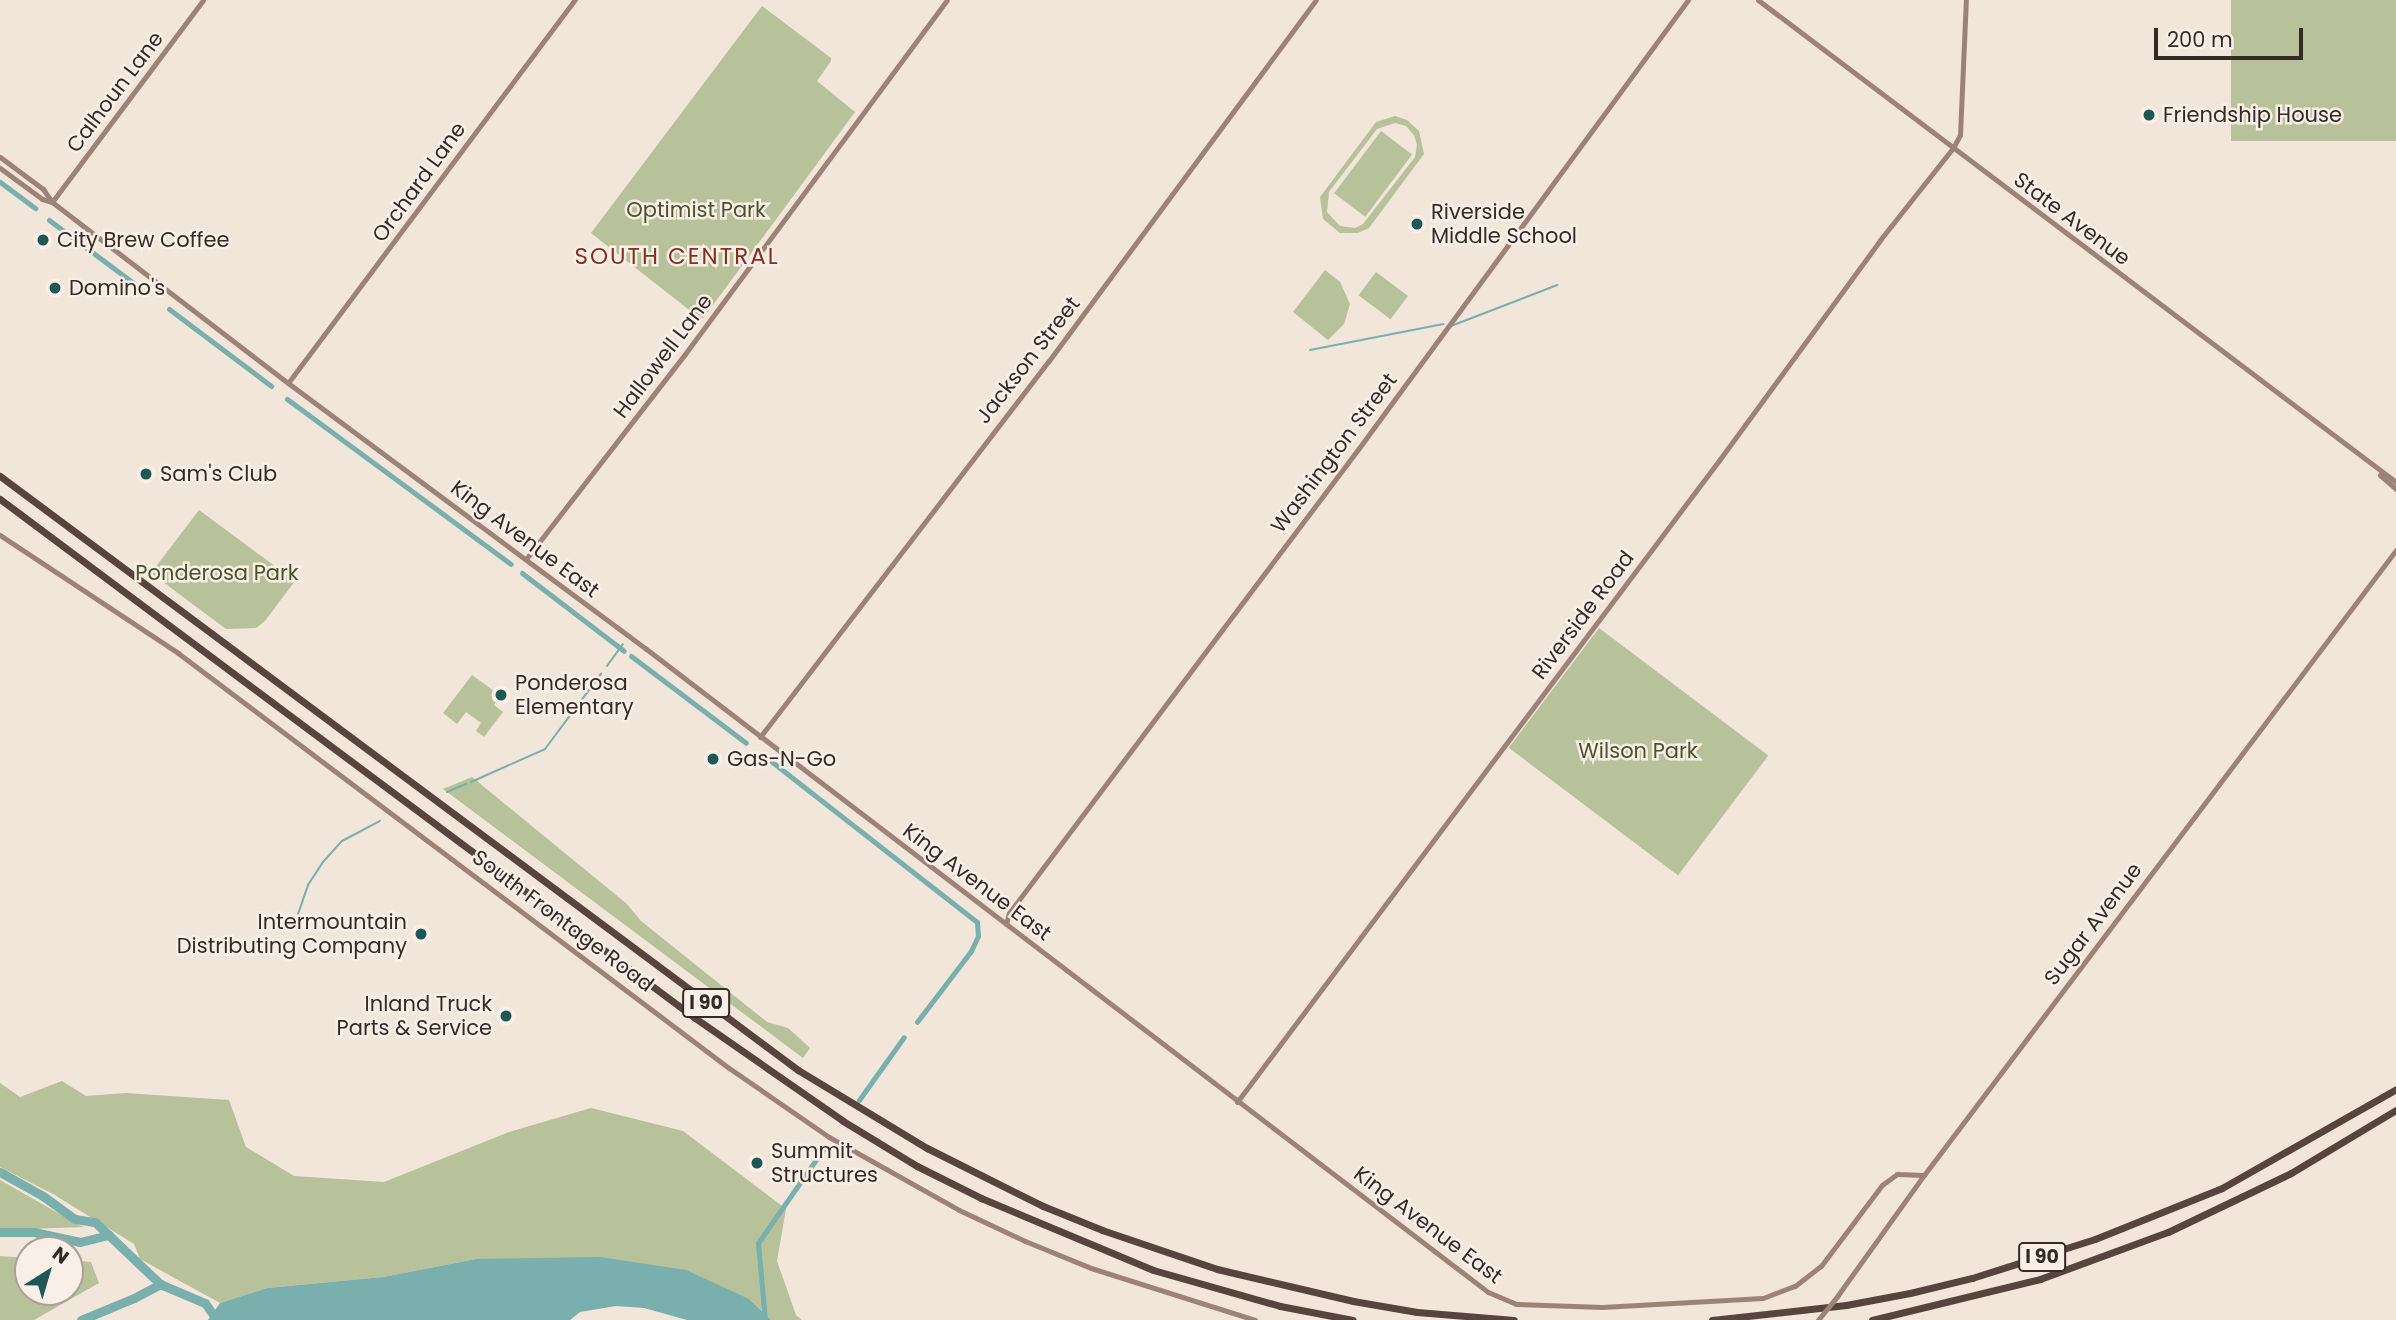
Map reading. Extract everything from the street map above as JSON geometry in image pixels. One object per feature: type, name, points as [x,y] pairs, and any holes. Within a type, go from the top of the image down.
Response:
[{"type":"highway","name":"I 90","points":[[0,476],[797,1070],[927,1149],[1066,1216],[1217,1269],[1418,1312],[1514,1320]]},
{"type":"highway","name":"I 90","points":[[0,499],[684,1010],[843,1121],[917,1166],[981,1198],[1141,1265],[1210,1288],[1353,1320]]},
{"type":"highway","name":"I 90","points":[[1712,1320],[1833,1307],[1910,1293],[2034,1260],[2161,1215],[2222,1188],[2348,1119],[2396,1087]]},
{"type":"highway","name":"I 90","points":[[1872,1320],[2040,1279],[2145,1241],[2267,1186],[2353,1139],[2396,1110]]},
{"type":"main road","name":"Calhoun Lane","points":[[52,202],[203,0]]},
{"type":"main road","name":"Orchard Lane","points":[[288,383],[575,0]]},
{"type":"main road","name":"Hallowell Lane","points":[[526,559],[685,354],[947,0]]},
{"type":"main road","name":"Jackson Street","points":[[761,737],[1048,362],[1316,0]]},
{"type":"main road","name":"Washington Street","points":[[1006,924],[1009,912],[1359,448],[1688,0]]},
{"type":"main road","name":"State Avenue","points":[[1758,0],[2367,463],[2396,482]]},
{"type":"main road","points":[[1953,148],[1960,135],[1966,0]]},
{"type":"main road","name":"Riverside Road","points":[[1237,1102],[1712,470],[1880,240],[1953,148]]},
{"type":"main road","name":"King Avenue East","points":[[0,157],[43,190],[52,202],[288,383],[761,737],[1488,1292],[1517,1304],[1641,1307],[1763,1298],[1795,1286],[1821,1266],[1882,1185],[1897,1174],[1924,1175]]},
{"type":"main road","name":"King Avenue East","points":[[0,168],[42,199],[52,202]]},
{"type":"main road","name":"State Avenue","points":[[2367,463],[2396,489]]},
{"type":"main road","name":"South Frontage Road","points":[[0,535],[178,653],[729,1068],[829,1137],[910,1184],[1025,1241],[1115,1277],[1255,1320]]},
{"type":"main road","name":"Sugar Avenue","points":[[1818,1320],[1924,1175],[2396,550]]},
{"type":"green space","points":[[2231,0],[2396,0],[2396,141],[2231,141]]},
{"type":"green space","name":"Optimist Park","points":[[762,6],[831,58],[817,81],[855,112],[702,320],[591,233]]},
{"type":"green space","points":[[1395,116],[1407,120],[1419,131],[1424,154],[1369,228],[1358,233],[1340,233],[1323,219],[1320,197],[1376,122]],"holes":[[[1395,123],[1406,126],[1414,135],[1417,145],[1415,157],[1363,224],[1355,228],[1340,226],[1327,212],[1329,192],[1377,129]]]},
{"type":"green space","points":[[1381,131],[1412,154],[1365,217],[1334,193]]},
{"type":"green space","points":[[1325,270],[1340,282],[1350,304],[1344,324],[1328,340],[1293,312]]},
{"type":"green space","points":[[1376,272],[1408,296],[1390,319],[1359,295]]},
{"type":"green space","name":"Ponderosa Park","points":[[199,510],[295,581],[265,621],[256,628],[226,629],[151,573]]},
{"type":"green space","name":"Wilson Park","points":[[1599,628],[1768,756],[1678,875],[1509,748]]},
{"type":"green space","points":[[472,675],[501,696],[494,705],[503,712],[484,737],[476,731],[481,723],[466,712],[457,724],[443,713]]},
{"type":"green space","points":[[472,777],[627,904],[641,921],[767,1022],[788,1028],[810,1048],[803,1058],[443,789]]},
{"type":"green space","points":[[62,1081],[86,1096],[126,1093],[229,1100],[246,1147],[294,1176],[384,1182],[509,1132],[591,1108],[683,1131],[786,1209],[777,1261],[796,1315],[802,1320],[771,1320],[749,1299],[476,1259],[383,1277],[267,1288],[220,1303],[140,1259],[134,1244],[53,1194],[0,1167],[0,1083],[20,1097]]},
{"type":"green space","points":[[0,1180],[79,1225],[84,1227],[0,1230]]},
{"type":"green space","points":[[0,1256],[14,1257],[14,1306],[59,1306],[34,1320],[0,1320]]},
{"type":"green space","points":[[84,1261],[91,1262],[99,1283],[84,1292]]},
{"type":"water","points":[[600,1257],[686,1270],[749,1299],[771,1320],[687,1320],[644,1308],[616,1306],[580,1312],[570,1320],[208,1320],[220,1303],[267,1288],[383,1277],[476,1259]]},
{"type":"waterway","points":[[0,182],[35,208]]},
{"type":"waterway","points":[[49,220],[135,284]]},
{"type":"waterway","points":[[1451,326],[1557,285]]},
{"type":"waterway","points":[[169,309],[271,386]]},
{"type":"waterway","points":[[1310,350],[1444,324]]},
{"type":"waterway","points":[[287,399],[511,564]]},
{"type":"waterway","points":[[522,573],[624,651]]},
{"type":"waterway","points":[[607,666],[623,644]]},
{"type":"waterway","points":[[631,656],[746,743]]},
{"type":"waterway","points":[[471,782],[545,749],[601,674]]},
{"type":"waterway","points":[[767,758],[977,922],[978,936],[971,951],[917,1022]]},
{"type":"waterway","points":[[447,792],[466,784]]},
{"type":"waterway","points":[[297,917],[308,885],[323,862],[342,841],[380,821]]},
{"type":"waterway","points":[[859,1100],[904,1037]]},
{"type":"waterway","points":[[765,1320],[758,1243],[824,1148]]},
{"type":"waterway","points":[[0,1172],[43,1196],[75,1219],[95,1222],[160,1284],[205,1303],[217,1320]]},
{"type":"waterway","points":[[0,1232],[34,1232],[80,1242],[109,1235]]},
{"type":"waterway","points":[[81,1320],[160,1284]]},
{"type":"place","name":"Friendship House","points":[[2149,115]]},
{"type":"place","name":"Riverside Middle School","points":[[1417,224]]},
{"type":"place","name":"City Brew Coffee","points":[[43,240]]},
{"type":"place","name":"Domino's","points":[[55,288]]},
{"type":"place","name":"Sam's Club","points":[[146,474]]},
{"type":"place","name":"Ponderosa Elementary","points":[[501,695]]},
{"type":"place","name":"Gas-N-Go","points":[[713,759]]},
{"type":"place","name":"Intermountain Distributing Company","points":[[421,934]]},
{"type":"place","name":"Inland Truck Parts & Service","points":[[506,1016]]},
{"type":"place","name":"Summit Structures","points":[[757,1163]]},
{"type":"district","name":"SOUTH CENTRAL","points":[[677,256]]}]
